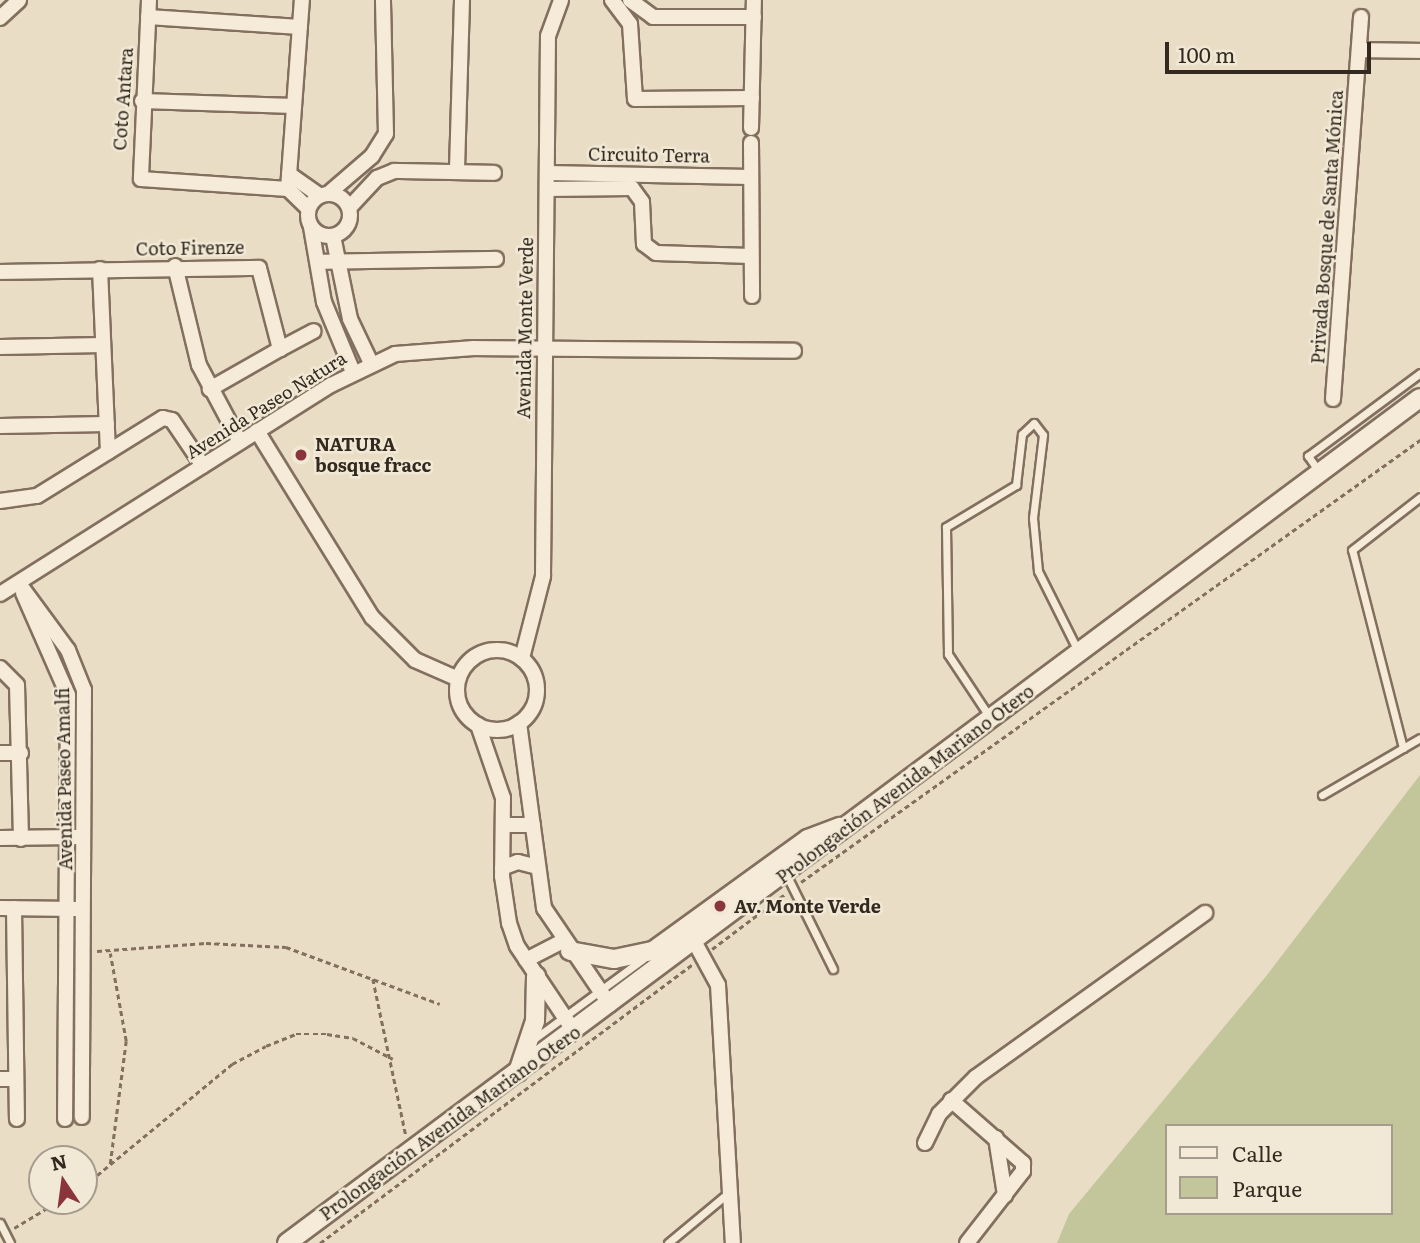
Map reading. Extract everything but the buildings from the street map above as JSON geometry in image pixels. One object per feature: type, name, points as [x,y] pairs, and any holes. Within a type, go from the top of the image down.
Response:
[{"type":"street","points":[[0,18],[19,0]]},
{"type":"street","name":"Coto Antara","points":[[149,0],[142,101],[141,178],[288,189]]},
{"type":"street","points":[[302,0],[288,189],[308,208],[328,313],[353,372]]},
{"type":"street","points":[[308,208],[372,156],[386,134],[383,0]]},
{"type":"street","points":[[457,169],[462,0]]},
{"type":"street","name":"Avenida Monte Verde","points":[[522,658],[543,576],[548,36],[562,0]]},
{"type":"street","points":[[612,0],[630,24],[635,99],[752,98]]},
{"type":"street","points":[[630,0],[653,17],[754,17]]},
{"type":"street","points":[[751,128],[754,0]]},
{"type":"street","points":[[148,17],[300,27]]},
{"type":"street","name":"Privada Bosque de Santa Mónica","points":[[1333,399],[1362,17]]},
{"type":"street","points":[[1359,50],[1420,51]]},
{"type":"street","points":[[142,101],[294,106]]},
{"type":"street","points":[[751,143],[752,296]]},
{"type":"street","points":[[333,236],[349,222],[349,208],[388,173],[457,169],[494,173]]},
{"type":"street","points":[[289,173],[349,208]]},
{"type":"street","name":"Circuito Terra","points":[[547,173],[750,177]]},
{"type":"street","points":[[547,188],[632,188],[642,202],[644,244],[656,253],[751,256]]},
{"type":"street","points":[[311,227],[333,236]]},
{"type":"street","points":[[333,236],[350,319],[371,363]]},
{"type":"street","points":[[318,262],[336,259],[496,259]]},
{"type":"street","points":[[176,266],[184,316],[210,389],[240,442]]},
{"type":"street","name":"Coto Firenze","points":[[0,272],[176,266],[259,268],[280,349]]},
{"type":"street","points":[[100,269],[108,452]]},
{"type":"street","points":[[210,389],[314,331]]},
{"type":"street","points":[[0,347],[103,345]]},
{"type":"street","name":"Avenida Paseo Natura","points":[[0,594],[20,585],[257,431],[371,363],[430,349],[794,351]]},
{"type":"street","name":"Prolongación Avenida Mariano Otero","points":[[287,1243],[517,1072],[569,1024],[605,997],[698,949],[790,881],[860,820],[1420,398]]},
{"type":"street","points":[[0,501],[37,496],[169,418],[203,466]]},
{"type":"street","points":[[0,426],[107,424]]},
{"type":"street","points":[[257,431],[372,617],[415,660],[458,679]]},
{"type":"street","name":"Avenida Paseo Amalfi","points":[[20,585],[68,695],[65,1119]]},
{"type":"street","name":"Avenida Paseo Amalfi","points":[[20,585],[81,676],[84,837],[82,1117]]},
{"type":"street","points":[[478,726],[499,730],[519,723],[535,704],[537,687],[522,658],[484,651],[458,679],[461,709],[478,726],[499,780],[504,825],[502,868],[509,923],[526,960],[569,1024]]},
{"type":"street","points":[[0,668],[15,678],[21,753],[21,839]]},
{"type":"street","points":[[519,723],[533,824],[534,866],[544,908],[567,946],[605,997]]},
{"type":"street","points":[[0,753],[21,753]]},
{"type":"street","points":[[526,960],[567,946],[614,959],[653,951],[808,839],[860,820]]},
{"type":"street","points":[[504,825],[533,824]]},
{"type":"street","points":[[0,838],[84,837]]},
{"type":"street","points":[[502,868],[518,862],[534,866]]},
{"type":"street","points":[[17,1119],[8,1079],[7,908],[84,909]]},
{"type":"street","points":[[925,1143],[951,1100],[1205,912]]},
{"type":"street","points":[[698,949],[720,999],[727,1194],[733,1243]]},
{"type":"street","points":[[517,1072],[537,1010],[536,976]]},
{"type":"street","points":[[951,1100],[1023,1163],[1004,1195],[967,1243]]},
{"type":"street","points":[[996,1138],[1004,1195]]},
{"type":"lane","points":[[1321,474],[1308,456],[1420,373]]},
{"type":"lane","points":[[992,720],[948,654],[946,527],[1016,485],[1022,433],[1034,423],[1043,435],[1033,518],[1038,571],[1080,654]]},
{"type":"lane","points":[[1403,748],[1352,550],[1420,497]]},
{"type":"lane","points":[[1322,795],[1420,738]]},
{"type":"lane","points":[[790,881],[833,969]]},
{"type":"lane","points":[[605,997],[653,951]]},
{"type":"lane","points":[[528,1044],[569,1024]]},
{"type":"lane","points":[[668,1243],[727,1194]]},
{"type":"lane","points":[[0,1223],[10,1243]]},
{"type":"path","points":[[320,1243],[698,949],[790,881],[1420,440]]},
{"type":"path","points":[[84,948],[110,953],[206,943],[286,947],[440,1004]]},
{"type":"path","points":[[110,953],[126,1041],[110,1165]]},
{"type":"path","points":[[373,979],[393,1059],[409,1152]]},
{"type":"path","points":[[98,1175],[232,1064],[296,1034],[352,1038],[393,1059]]},
{"type":"path","points":[[6,1233],[36,1215]]},
{"type":"green space","points":[[1420,775],[1420,1243],[1057,1243],[1069,1214],[1267,975]]},
{"type":"place","name":"NATURA bosque fracc","points":[[301,455]]},
{"type":"place","name":"Av. Monte Verde","points":[[720,906]]}]
